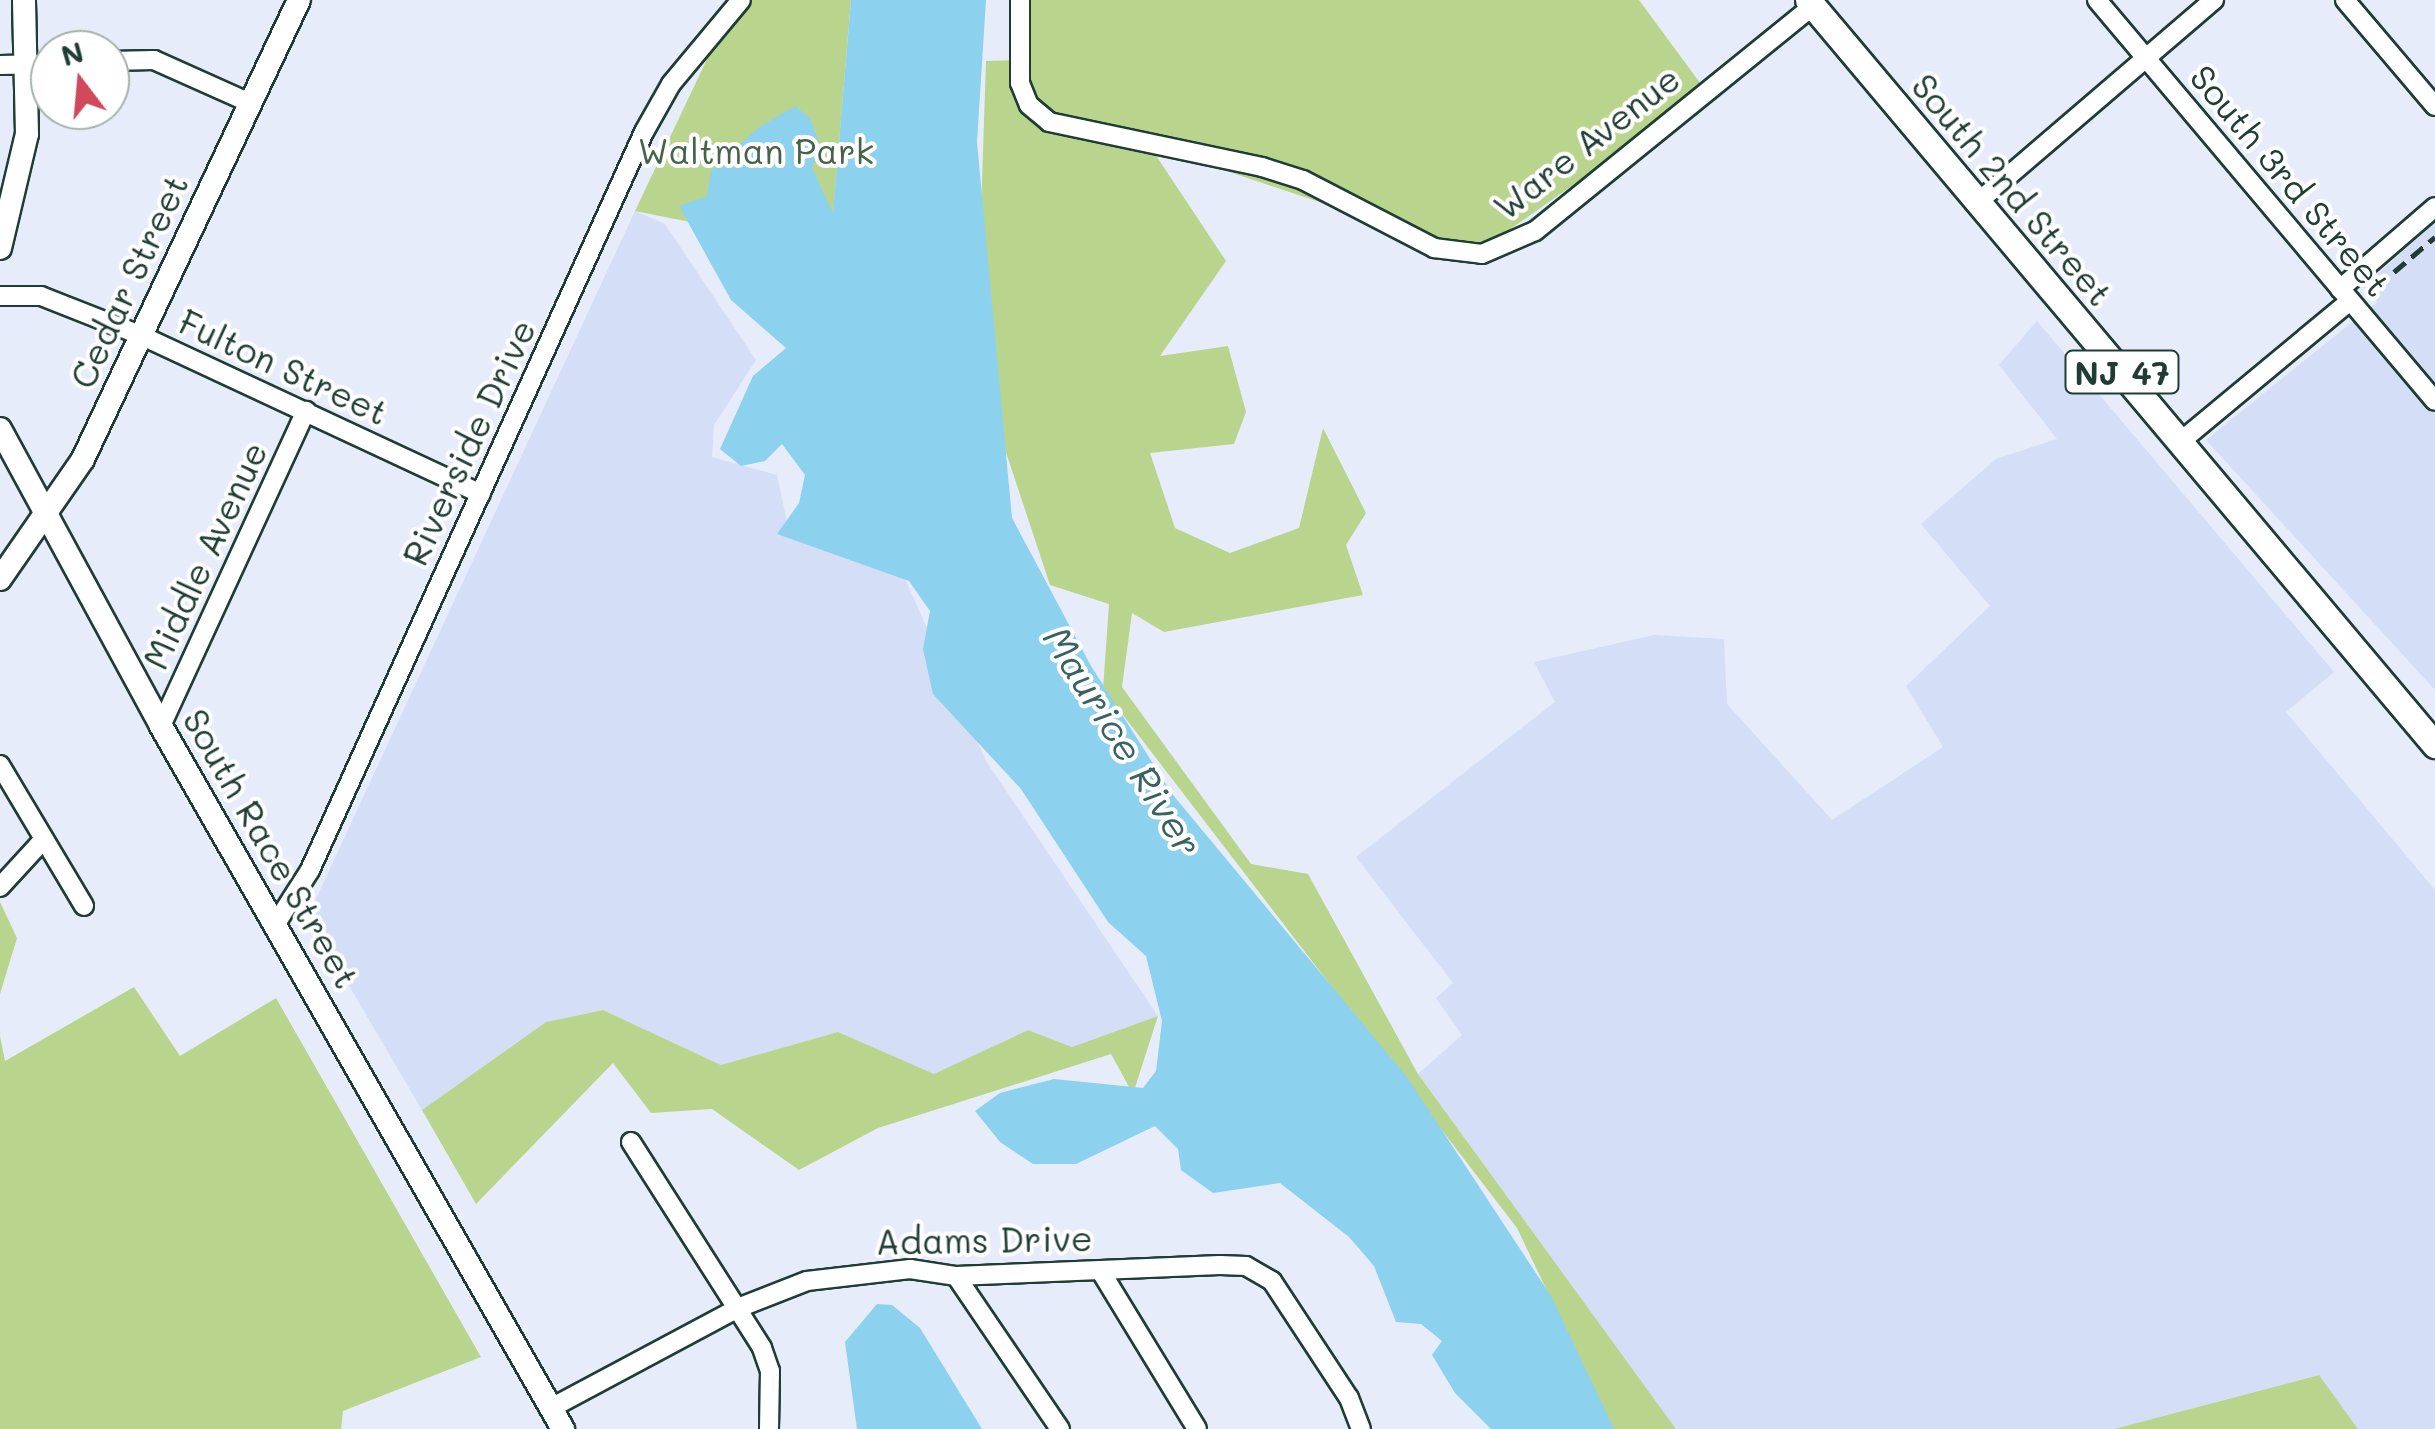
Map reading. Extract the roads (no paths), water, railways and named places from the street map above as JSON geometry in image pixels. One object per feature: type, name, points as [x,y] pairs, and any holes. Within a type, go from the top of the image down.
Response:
[{"type":"main road","points":[[24,0],[31,30]]},
{"type":"main road","name":"Cedar Street","points":[[0,579],[45,520],[83,459],[299,0]]},
{"type":"main road","name":"South 2nd Street","points":[[1811,3],[2435,745]]},
{"type":"main road","points":[[0,248],[23,163],[30,117]]},
{"type":"main road","name":"South Race Street","points":[[0,429],[45,520],[160,726],[563,1429]]},
{"type":"street","name":"Riverside Drive","points":[[274,925],[310,870],[663,96],[742,0]]},
{"type":"street","name":"Ware Avenue","points":[[1020,0],[1020,83],[1029,104],[1049,122],[1262,167],[1335,195],[1434,248],[1482,254],[1535,231],[1811,3]]},
{"type":"street","name":"South 3rd Street","points":[[2097,0],[2435,401]]},
{"type":"street","points":[[1978,202],[2214,0]]},
{"type":"street","points":[[2345,0],[2435,106]]},
{"type":"street","points":[[130,61],[154,60],[250,103]]},
{"type":"street","points":[[0,66],[30,64]]},
{"type":"street","points":[[2180,442],[2435,207]]},
{"type":"street","name":"Fulton Street","points":[[0,296],[41,296],[140,335],[480,494]]},
{"type":"street","name":"Middle Avenue","points":[[160,726],[306,411]]},
{"type":"street","points":[[0,765],[84,906]]},
{"type":"street","points":[[0,887],[44,839]]},
{"type":"street","points":[[630,1142],[738,1308],[770,1371],[768,1429]]},
{"type":"street","name":"Adams Drive","points":[[551,1408],[738,1308],[807,1281],[910,1269],[956,1276],[1246,1266],[1272,1280],[1349,1398],[1361,1429]]},
{"type":"street","points":[[1100,1270],[1197,1429]]},
{"type":"street","points":[[956,1276],[1060,1429]]},
{"type":"water","name":"Maurice River","points":[[851,0],[986,0],[977,142],[1012,518],[1091,666],[1173,795],[1407,1077],[1551,1296],[1614,1429],[1491,1429],[1455,1393],[1432,1355],[1442,1341],[1421,1324],[1396,1322],[1374,1266],[1349,1237],[1280,1183],[1213,1193],[1181,1170],[1178,1149],[1155,1126],[1076,1164],[1033,1164],[1000,1142],[975,1111],[1000,1093],[1054,1079],[1143,1088],[1156,1071],[1162,1021],[1146,956],[1108,922],[1021,789],[933,694],[923,649],[930,611],[909,581],[777,534],[799,503],[805,475],[782,444],[765,461],[741,466],[720,449],[753,376],[786,348],[731,300],[679,206],[707,196],[711,171],[758,128],[795,106],[810,118],[820,145],[812,168],[833,213]]},
{"type":"water","points":[[877,1304],[892,1305],[920,1328],[982,1429],[857,1429],[845,1342]]},
{"type":"railway","points":[[2394,272],[2435,237]]},
{"type":"park label","name":"Waltman Park","points":[[756,150]]}]
